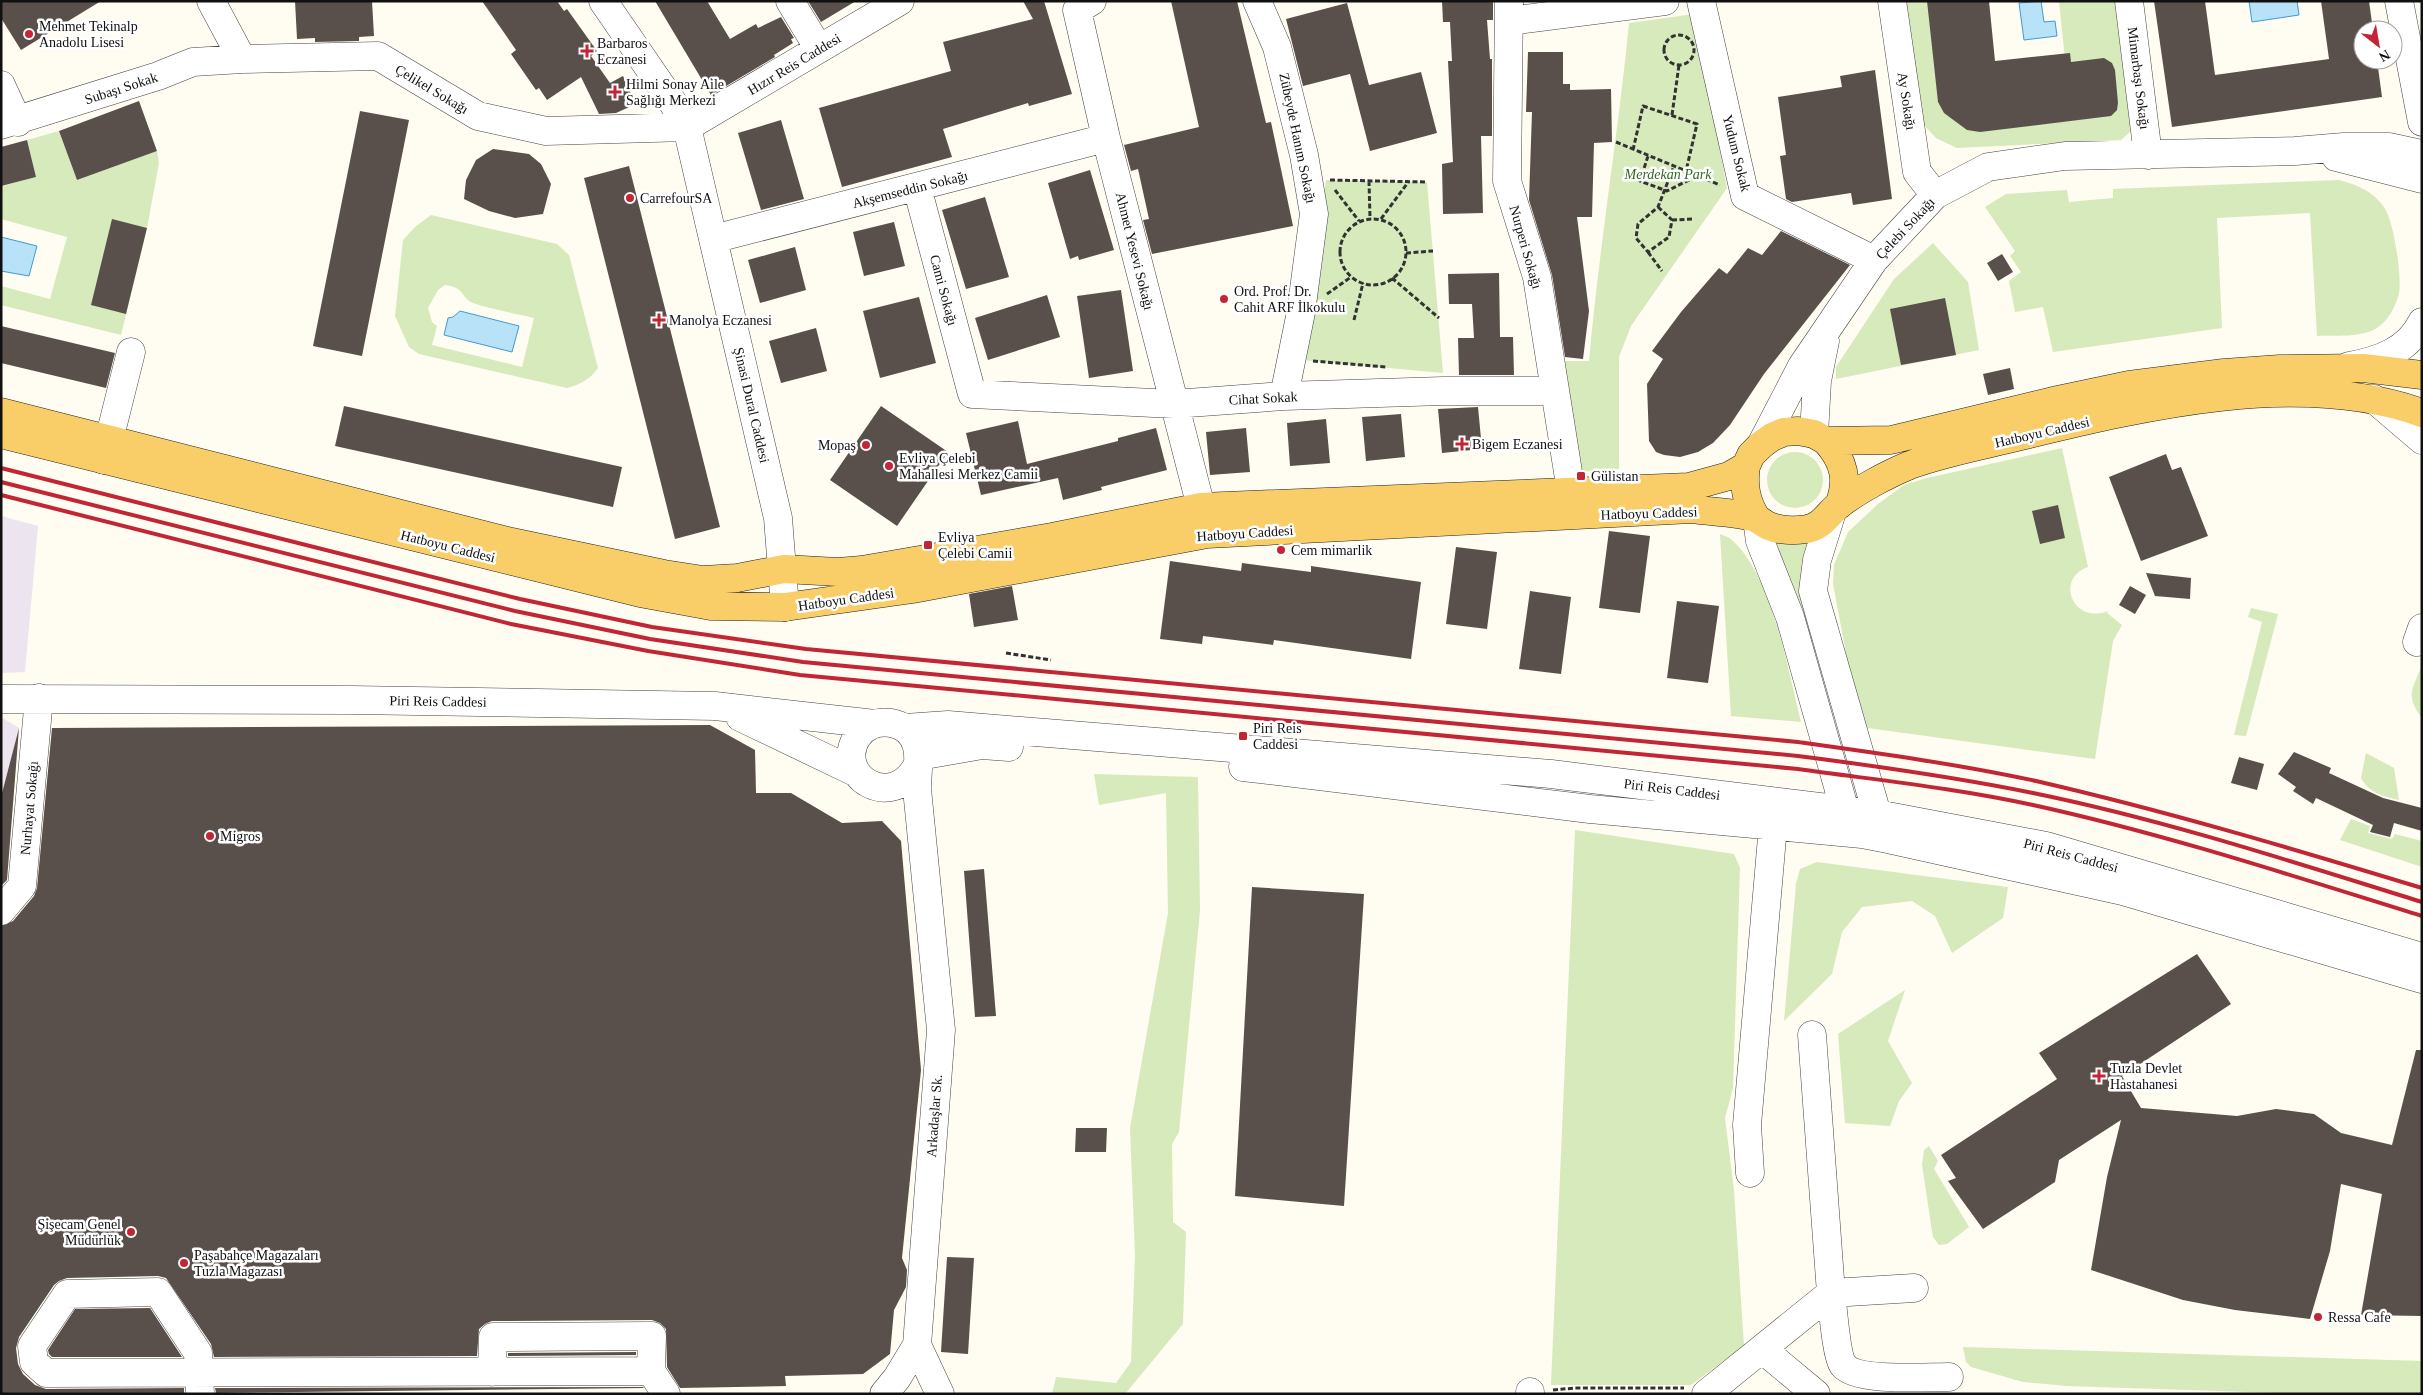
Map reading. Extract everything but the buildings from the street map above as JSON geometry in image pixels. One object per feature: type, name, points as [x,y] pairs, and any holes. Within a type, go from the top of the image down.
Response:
[{"type":"main road","name":"Hatboyu Caddesi","points":[[1,434],[107,449],[507,541],[664,574],[703,580],[737,578],[784,568],[838,572],[862,570],[1201,507],[1689,487],[1729,476],[1772,437],[1784,432],[1798,431],[1820,438],[1891,440],[2053,401],[2129,385],[2224,373],[2363,368],[2422,375]]},
{"type":"main road","name":"Hatboyu Caddesi","points":[[1,412],[107,449],[640,593],[711,606],[785,607],[912,589],[1208,534],[1691,509],[1757,519],[1769,526],[1793,530],[1809,529],[1888,476],[1911,465],[2059,427],[2140,410],[2224,398],[2278,393],[2335,394],[2374,398],[2422,413]]},
{"type":"main road","points":[[1820,438],[1836,452],[1844,470],[1844,494],[1835,510]]},
{"type":"main road","points":[[1753,456],[1744,480],[1749,506],[1757,519]]},
{"type":"street","points":[[211,1],[242,59]]},
{"type":"street","name":"Şinasi Dural Caddesi","points":[[602,1],[674,103],[687,127],[776,511],[784,568],[785,607]]},
{"type":"street","points":[[790,1],[819,49]]},
{"type":"street","name":"Hızır Reis Caddesi","points":[[687,127],[900,1]]},
{"type":"street","name":"Ahmet Yesevi Sokağı","points":[[1092,1],[1077,10],[1106,138],[1201,507]]},
{"type":"street","name":"Zübeyde Hanım Sokağı","points":[[1257,1],[1277,47],[1304,155],[1314,214],[1301,312],[1284,396]]},
{"type":"street","points":[[1509,11],[1665,1]]},
{"type":"street","name":"Yudum Sokak","points":[[1701,1],[1745,196],[1874,260]]},
{"type":"street","name":"Ay Sokağı","points":[[1892,1],[1917,172],[1935,195]]},
{"type":"street","name":"Mimarbaşı Sokağı","points":[[2130,1],[2148,155]]},
{"type":"street","points":[[2400,1],[2422,122]]},
{"type":"street","name":"Nurperi Sokağı","points":[[1509,11],[1507,181],[1536,277],[1571,491]]},
{"type":"street","name":"Çelikel Sokağı","points":[[242,59],[378,56],[478,116],[546,131],[687,127]]},
{"type":"street","name":"Subaşı Sokak","points":[[9,123],[158,76],[193,62],[242,59]]},
{"type":"street","points":[[1,85],[9,123]]},
{"type":"street","name":"Akşemseddin Sokağı","points":[[713,239],[1106,138]]},
{"type":"street","points":[[2295,151],[2344,146],[2389,146],[2422,154]]},
{"type":"street","points":[[2295,151],[2349,159],[2422,179]]},
{"type":"street","name":"Çelebi Sokağı","points":[[1753,456],[1802,366],[1874,260],[1935,195],[1988,167],[2065,156],[2295,151]]},
{"type":"street","name":"Cami Sokağı","points":[[917,187],[972,394]]},
{"type":"street","points":[[2337,368],[2370,362],[2390,355],[2406,344],[2422,322]]},
{"type":"street","points":[[1820,438],[1817,381],[1829,325]]},
{"type":"street","points":[[107,449],[131,352]]},
{"type":"street","name":"Cihat Sokak","points":[[972,394],[1174,404],[1284,396],[1443,391],[1554,391]]},
{"type":"street","points":[[2374,398],[2422,440]]},
{"type":"street","points":[[1835,510],[1816,560],[1813,592],[1869,824]]},
{"type":"street","points":[[1757,519],[1760,541],[1790,617],[1846,811]]},
{"type":"street","points":[[2422,628],[2417,642],[2422,632]]},
{"type":"street","name":"Nurhayat Sokağı","points":[[1,911],[22,886],[39,698]]},
{"type":"street","name":"Piri Reis Caddesi","points":[[1,699],[352,700],[715,706],[874,724]]},
{"type":"street","points":[[715,706],[863,778],[877,788],[896,786],[912,775],[918,761],[915,741],[905,728],[896,723],[874,724],[865,729],[853,747],[852,758],[863,778],[896,807],[921,833]]},
{"type":"street","name":"Piri Reis Caddesi","points":[[905,728],[948,726],[1541,773],[1846,811],[1869,824],[2123,891],[2422,979]]},
{"type":"street","name":"Piri Reis Caddesi","points":[[918,761],[982,744],[1169,758],[1590,809],[1773,826],[1869,824],[2046,846],[2422,957]]},
{"type":"street","name":"Arkadaşlar Sk.","points":[[918,761],[921,833],[941,1030],[917,1346],[940,1394]]},
{"type":"street","points":[[1750,1173],[1747,1125],[1773,826]]},
{"type":"street","points":[[1812,1035],[1831,1292],[1843,1365],[1852,1372],[1867,1376],[1949,1377]]},
{"type":"street","points":[[1709,1391],[1831,1292],[1914,1288]]},
{"type":"street","points":[[199,1383],[198,1354],[158,1292],[67,1294],[32,1346],[34,1362],[46,1373],[199,1383],[492,1372],[651,1371],[666,1394]]},
{"type":"street","points":[[884,1394],[897,1378],[917,1346]]},
{"type":"street","points":[[1762,1349],[1816,1394]]},
{"type":"path","points":[[1681,35],[1689,40],[1694,48],[1692,58],[1679,65],[1670,62],[1664,49],[1668,40],[1681,35]]},
{"type":"path","points":[[1672,115],[1679,65]]},
{"type":"path","points":[[1633,150],[1644,106],[1697,124],[1686,171]]},
{"type":"path","points":[[1616,142],[1745,196]]},
{"type":"path","points":[[1648,156],[1640,182],[1667,191],[1697,176]]},
{"type":"path","points":[[1662,271],[1636,238],[1638,224],[1658,207],[1674,166]]},
{"type":"path","points":[[1359,221],[1326,180],[1427,182]]},
{"type":"path","points":[[1369,181],[1370,218]]},
{"type":"path","points":[[1381,219],[1409,181]]},
{"type":"path","points":[[1658,207],[1672,220],[1694,219]]},
{"type":"path","points":[[1370,218],[1381,219],[1391,224],[1400,232],[1406,253],[1402,267],[1392,278],[1382,283],[1371,285],[1351,277],[1344,268],[1340,258],[1340,247],[1343,236],[1350,227],[1359,221],[1370,218]]},
{"type":"path","points":[[1648,252],[1669,238],[1672,220]]},
{"type":"path","points":[[1406,253],[1433,251]]},
{"type":"path","points":[[1392,278],[1438,318]]},
{"type":"path","points":[[1354,320],[1363,283]]},
{"type":"path","points":[[1310,360],[1396,368]]},
{"type":"path","points":[[1006,653],[1050,660]]},
{"type":"path","points":[[1576,1388],[1709,1391]]},
{"type":"shaded area","points":[[1,516],[38,526],[25,672],[1,673]]},
{"type":"shaded area","points":[[1,717],[19,728],[1,797]]},
{"type":"green space","points":[[1902,1],[1972,1],[1981,79],[2066,69],[2059,1],[2115,1],[2131,131],[2121,140],[1957,148],[1936,138],[1923,124]]},
{"type":"green space","name":"Merdekan Park","points":[[1694,14],[1727,188],[1631,326],[1619,357],[1619,469],[1579,472],[1560,361],[1589,361],[1629,23]]},
{"type":"green space","points":[[59,131],[77,180],[157,151],[159,163],[147,228],[121,335],[1,305],[1,286],[50,299],[67,237],[1,219],[1,186],[36,177],[27,140]]},
{"type":"green space","points":[[1326,180],[1427,182],[1443,373],[1301,360]]},
{"type":"green space","points":[[2339,180],[2364,189],[2380,201],[2384,207],[2394,236],[2400,285],[2394,308],[2385,321],[2371,331],[2348,335],[2317,336],[2310,213],[2217,218],[2222,328],[2053,352],[2043,307],[2015,312],[2009,281],[2021,272],[2010,256],[2015,251],[1985,207],[2006,194],[2067,190],[2069,202],[2113,198],[2113,189]]},
{"type":"green space","points":[[431,215],[557,244],[569,255],[598,368],[584,381],[567,388],[419,354],[409,347],[395,316],[403,240],[415,227]],"holes":[[[445,285],[459,290],[473,303],[534,318],[522,367],[432,345],[437,326],[432,322],[428,308],[438,290]]]},
{"type":"green space","points":[[1933,243],[1968,282],[1979,350],[1836,379],[1836,367],[1894,279]]},
{"type":"green space","points":[[2062,448],[2088,567],[2078,573],[2072,580],[2070,589],[2072,598],[2077,606],[2085,612],[2095,614],[2108,611],[2107,613],[2122,625],[2113,641],[2095,759],[1860,727],[1833,584],[1834,565],[1848,532],[1878,504],[1904,485],[1927,478]]},
{"type":"green space","points":[[1790,452],[1800,452],[1815,460],[1821,469],[1823,480],[1821,491],[1815,500],[1800,508],[1790,508],[1779,503],[1772,496],[1767,485],[1767,475],[1772,464],[1779,457]]},
{"type":"green space","points":[[1720,534],[1733,541],[1747,557],[1769,601],[1801,722],[1731,716]]},
{"type":"green space","points":[[1772,539],[1790,545],[1814,542],[1804,598],[1805,625]]},
{"type":"green space","points":[[2251,608],[2278,614],[2246,736],[2234,735],[2262,622],[2248,617]]},
{"type":"green space","points":[[2422,666],[2422,718],[2413,704],[2412,692]]},
{"type":"green space","points":[[2366,753],[2394,768],[2399,800],[2377,793],[2364,783],[2361,778]]},
{"type":"green space","points":[[1094,774],[1198,777],[1200,910],[1179,1132],[1172,1144],[1173,1222],[1186,1232],[1183,1324],[1125,1394],[1052,1394],[1056,1377],[1116,1383],[1131,1362],[1135,1255],[1130,1128],[1168,913],[1166,793],[1099,805]]},
{"type":"green space","points":[[2351,819],[2370,826],[2368,833],[2392,839],[2395,834],[2422,841],[2422,867],[2340,840]]},
{"type":"green space","points":[[1575,830],[1734,854],[1740,868],[1733,1088],[1725,1118],[1734,1190],[1744,1346],[1691,1385],[1551,1385]]},
{"type":"green space","points":[[1817,862],[2008,887],[2003,918],[1952,953],[1935,916],[1912,901],[1862,907],[1842,932],[1832,974],[1784,1021],[1796,884],[1800,869]]},
{"type":"green space","points":[[1905,990],[1888,1041],[1912,1083],[1899,1101],[1890,1126],[1845,1123],[1838,1034]]},
{"type":"green space","points":[[1929,1146],[1938,1161],[1934,1169],[1969,1227],[1947,1244],[1939,1245],[1933,1237],[1922,1165],[1924,1150]]},
{"type":"green space","points":[[1963,1347],[2422,1361],[2422,1394],[2312,1394],[2066,1386],[2023,1382],[1971,1367],[1966,1362]]},
{"type":"water","points":[[2041,1],[2044,22],[2055,21],[2057,36],[2024,40],[2019,3]]},
{"type":"water","points":[[2249,1],[2297,1],[2299,15],[2252,22]]},
{"type":"water","points":[[1,237],[37,246],[29,276],[1,271]]},
{"type":"water","points":[[460,311],[519,326],[512,352],[444,335],[448,318],[453,317]]},
{"type":"railway","points":[[1,468],[520,599],[652,627],[806,649],[1798,742],[1887,755],[2006,775],[2085,793],[2230,831],[2422,888]]},
{"type":"railway","points":[[1,482],[515,611],[650,639],[803,662],[1798,756],[1915,772],[2033,793],[2131,816],[2229,843],[2422,902]]},
{"type":"railway","points":[[1,495],[511,624],[648,651],[800,675],[1798,769],[1975,794],[2033,805],[2131,829],[2229,856],[2422,916]]},
{"type":"place","name":"Mehmet Tekinalp Anadolu Lisesi","points":[[29,34]]},
{"type":"place","name":"Barbaros Eczanesi","points":[[587,51]]},
{"type":"place","name":"Hilmi Sonay Aile Sağlığı Merkezi","points":[[615,92]]},
{"type":"place","name":"CarrefourSA","points":[[630,198]]},
{"type":"place","name":"Ord. Prof. Dr. Cahit ARF İlkokulu","points":[[1224,299]]},
{"type":"place","name":"Manolya Eczanesi","points":[[659,320]]},
{"type":"place","name":"Bigem Eczanesi","points":[[1462,444]]},
{"type":"place","name":"Mopaş","points":[[866,445]]},
{"type":"place","name":"Evliya Çelebi Mahallesi Merkez Camii","points":[[889,466]]},
{"type":"place","name":"Gülistan","points":[[1581,476]]},
{"type":"place","name":"Evliya Çelebi Camii","points":[[928,545]]},
{"type":"place","name":"Cem mimarlik","points":[[1281,550]]},
{"type":"place","name":"Piri Reis Caddesi","points":[[1243,736]]},
{"type":"place","name":"Migros","points":[[210,836]]},
{"type":"place","name":"Tuzla Devlet Hastahanesi","points":[[2099,1076]]},
{"type":"place","name":"Şişecam Genel Müdürlük","points":[[131,1232]]},
{"type":"place","name":"Paşabahçe Magazaları Tuzla Magazası","points":[[184,1263]]},
{"type":"place","name":"Ressa Cafe","points":[[2318,1317]]}]
